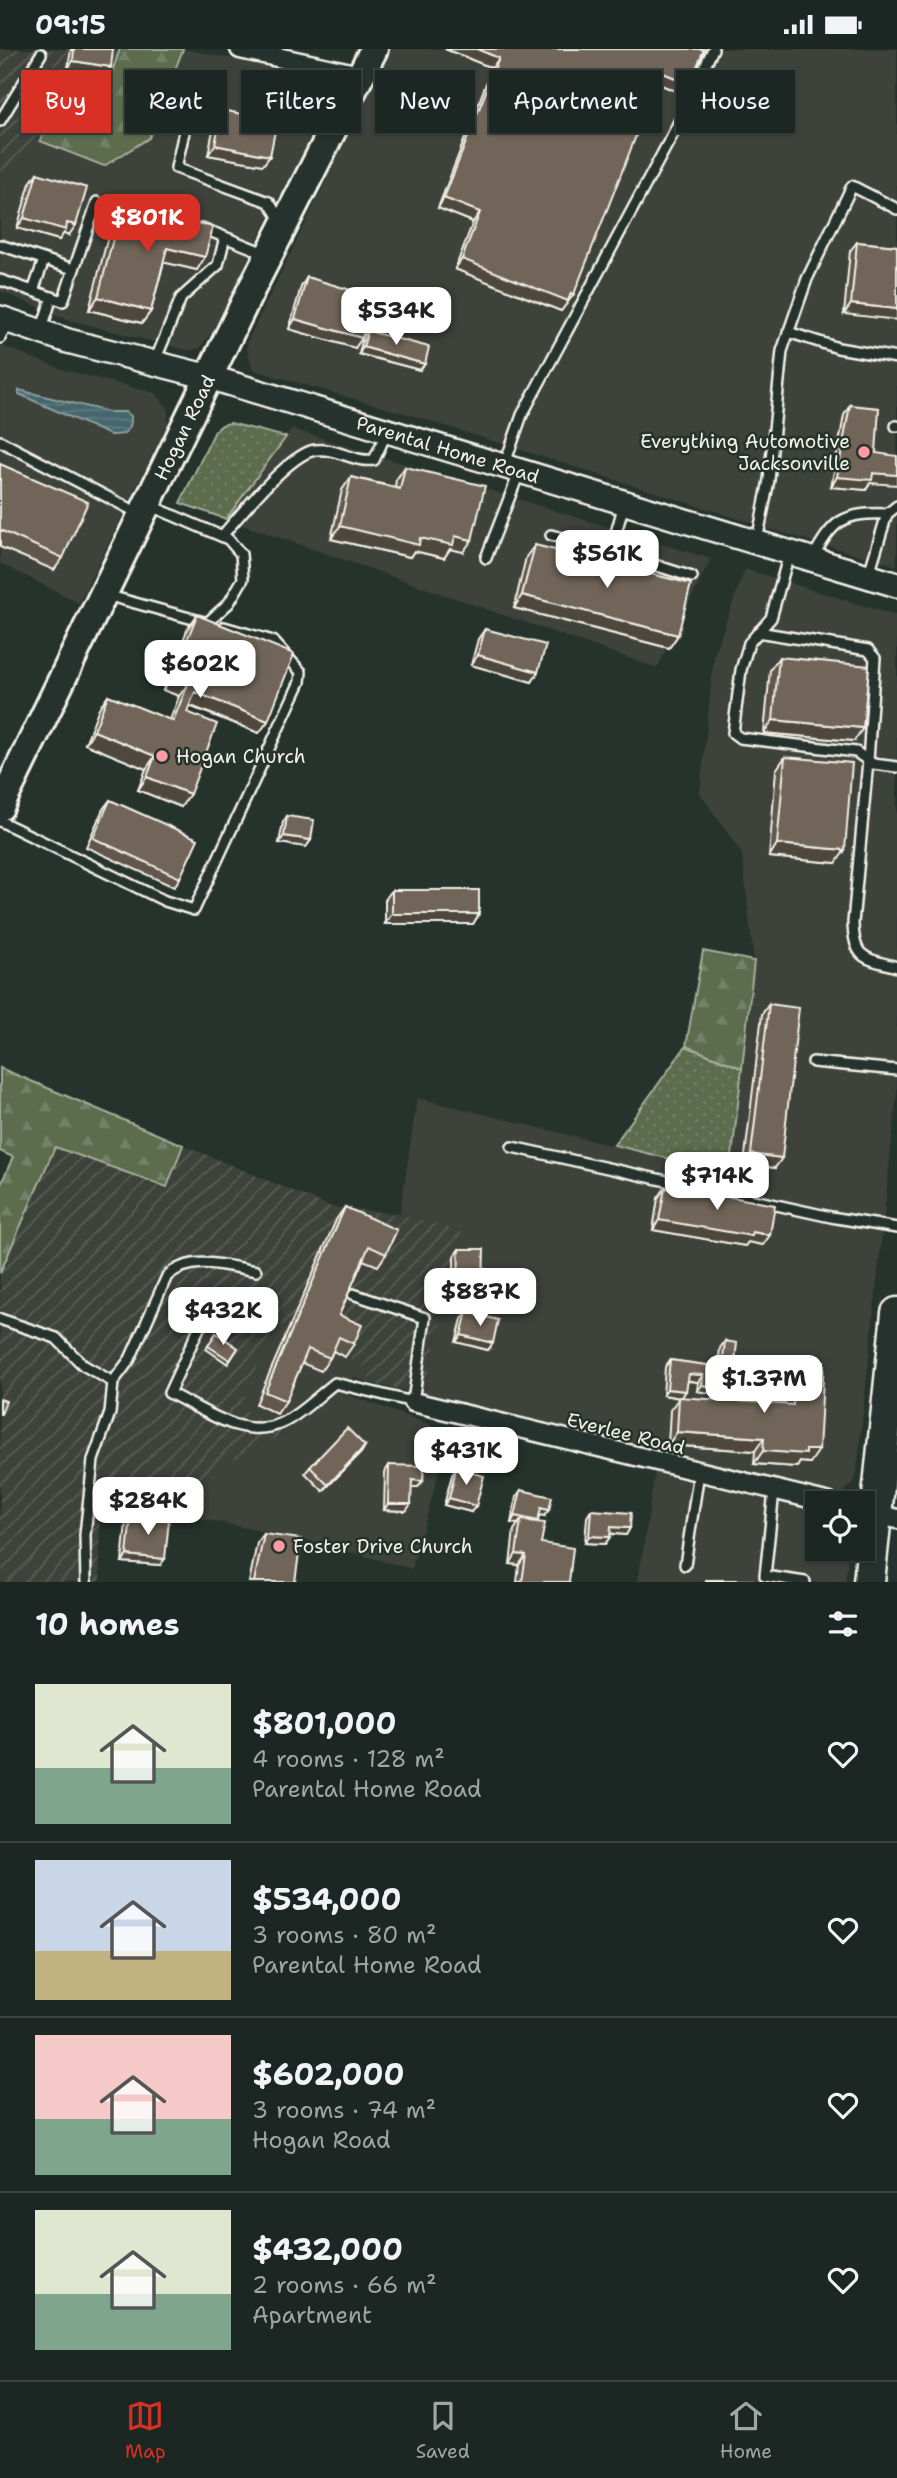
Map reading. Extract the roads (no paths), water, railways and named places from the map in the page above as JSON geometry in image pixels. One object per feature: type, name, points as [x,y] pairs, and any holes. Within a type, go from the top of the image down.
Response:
[{"type":"highway","points":[[869,1582],[893,1391],[897,1313]]},
{"type":"main road","name":"Hogan Road","points":[[361,73],[374,49]]},
{"type":"main road","name":"Hogan Road","points":[[0,807],[331,133]]},
{"type":"street","points":[[240,49],[336,70]]},
{"type":"street","points":[[317,66],[325,49]]},
{"type":"street","name":"Parental Home Road","points":[[3,326],[40,331],[209,377],[897,585]]},
{"type":"street","name":"Everlee Road","points":[[413,1402],[805,1497]]},
{"type":"lane","points":[[486,558],[512,468],[522,415],[676,130],[713,49]]},
{"type":"lane","points":[[0,121],[41,54]]},
{"type":"lane","points":[[184,133],[176,168],[269,202],[284,225]]},
{"type":"lane","points":[[756,543],[767,491],[778,374],[788,332],[807,279],[852,186],[897,209]]},
{"type":"lane","points":[[0,280],[63,301],[97,202]]},
{"type":"lane","points":[[154,209],[269,254]]},
{"type":"lane","points":[[155,363],[181,298],[218,265],[225,237]]},
{"type":"lane","points":[[0,245],[73,269]]},
{"type":"lane","points":[[33,291],[44,260]]},
{"type":"lane","points":[[40,331],[52,297]]},
{"type":"lane","points":[[788,332],[838,348],[897,358]]},
{"type":"lane","points":[[222,536],[259,494],[294,462],[313,450],[330,451],[366,461],[374,460],[387,431]]},
{"type":"lane","points":[[0,440],[145,510],[228,539],[241,554],[243,579],[229,603],[207,623]]},
{"type":"lane","points":[[611,551],[624,502]]},
{"type":"lane","points":[[868,577],[887,514],[897,506]]},
{"type":"lane","points":[[812,560],[831,527],[855,516],[887,514]]},
{"type":"lane","points":[[551,535],[692,577]]},
{"type":"lane","points":[[789,553],[771,618],[749,643],[741,670],[733,733],[740,738],[856,752],[873,764],[897,767]]},
{"type":"lane","points":[[0,821],[164,901],[194,910],[300,682],[301,672],[273,641],[104,594]]},
{"type":"lane","points":[[758,632],[868,650],[875,658],[853,944],[865,958],[897,967]]},
{"type":"lane","points":[[813,1062],[897,1070]]},
{"type":"lane","points":[[512,1147],[831,1217],[897,1228]]},
{"type":"lane","points":[[86,1582],[85,1535],[93,1460],[110,1413],[113,1382],[130,1359],[167,1276],[178,1267],[203,1262],[256,1272]]},
{"type":"lane","points":[[211,1302],[169,1393],[243,1429],[264,1429],[284,1422],[334,1383],[413,1402],[425,1318],[353,1294]]},
{"type":"lane","points":[[0,1319],[56,1338],[83,1365],[113,1382]]},
{"type":"lane","points":[[685,1565],[699,1472]]},
{"type":"lane","points":[[774,1490],[765,1576],[805,1582]]},
{"type":"water","points":[[19,390],[109,412],[126,412],[131,416],[130,425],[119,435],[110,435],[19,394]]},
{"type":"place","name":"Everything Automotive Jacksonville","points":[[864,452]]},
{"type":"place","name":"Hogan Church","points":[[162,756]]},
{"type":"place","name":"Foster Drive Church","points":[[279,1546]]}]
